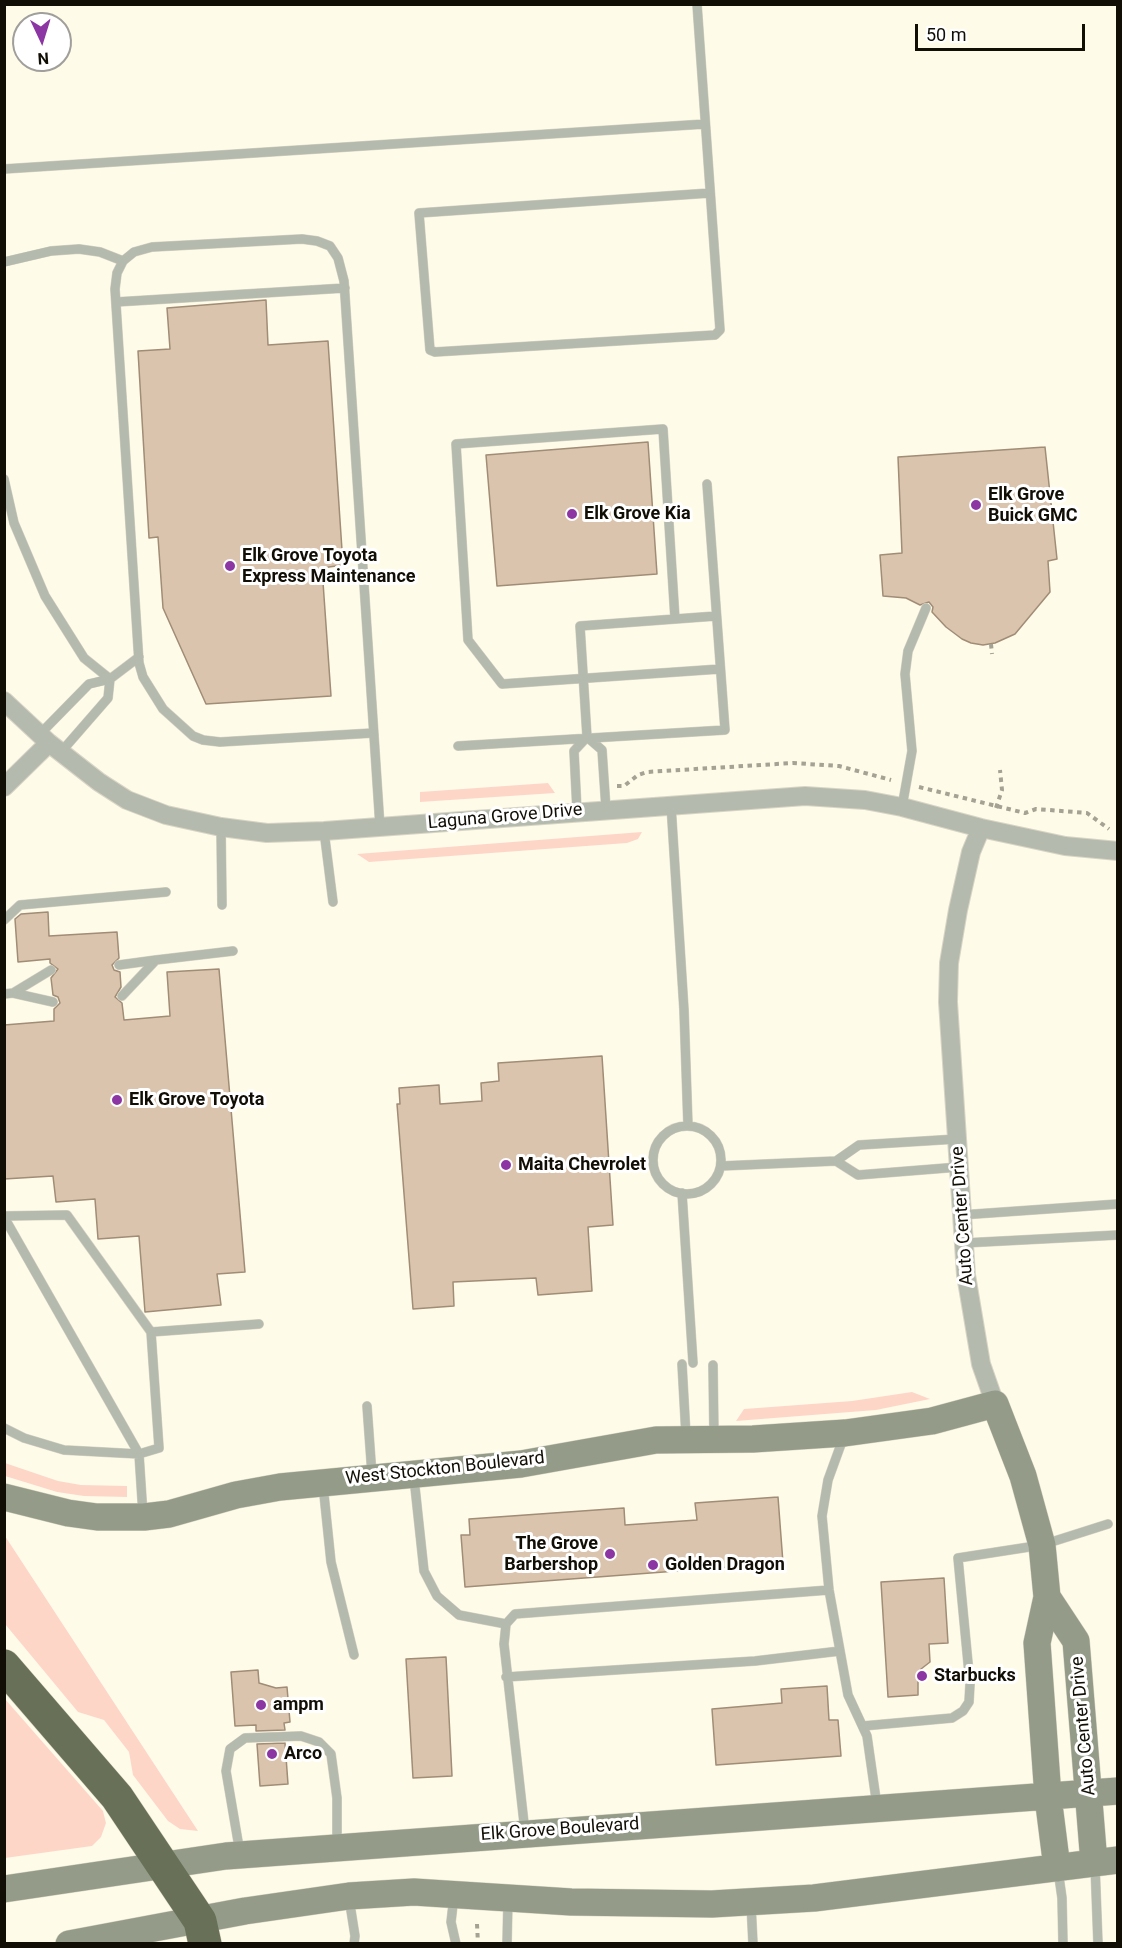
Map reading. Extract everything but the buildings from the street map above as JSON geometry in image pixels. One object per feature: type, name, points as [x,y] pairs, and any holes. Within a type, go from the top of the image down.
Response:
[{"type":"highway","points":[[4,1666],[117,1797],[164,1863],[202,1932]]},
{"type":"main road","name":"West Stockton Boulevard","points":[[4,1497],[68,1513],[97,1517],[144,1517],[169,1514],[280,1487],[521,1464],[611,1447],[686,1440],[845,1433],[932,1421],[996,1404]]},
{"type":"main road","name":"Auto Center Drive","points":[[996,1404],[1023,1476],[1042,1545],[1047,1598],[1037,1643],[1048,1797],[1058,1868]]},
{"type":"main road","name":"Auto Center Drive","points":[[1047,1598],[1076,1641],[1090,1793],[1106,1862]]},
{"type":"main road","name":"Elk Grove Boulevard","points":[[4,1889],[164,1863],[240,1855],[1118,1791]]},
{"type":"main road","points":[[69,1944],[202,1932],[349,1896],[414,1892],[634,1904],[751,1902],[814,1899],[1106,1862]]},
{"type":"street","name":"Laguna Grove Drive","points":[[4,701],[50,743],[99,782],[127,800],[166,815],[221,827],[267,833],[324,831],[805,796],[865,800],[1065,846],[1118,851]]},
{"type":"street","points":[[4,787],[50,743]]},
{"type":"street","name":"Auto Center Drive","points":[[981,828],[971,852],[949,963],[948,1002],[961,1215],[974,1331],[981,1364],[996,1404]]},
{"type":"lane","points":[[697,4],[720,330],[715,335],[435,352],[430,350],[419,213],[710,193]]},
{"type":"lane","points":[[4,168],[705,124]]},
{"type":"lane","points":[[374,733],[220,742],[203,740],[193,736],[164,709],[142,677],[116,303],[117,273],[123,261],[134,252],[152,247],[317,241],[330,246],[338,258],[345,288],[374,733],[380,827]]},
{"type":"lane","points":[[4,261],[51,251],[79,249],[100,252],[123,261]]},
{"type":"lane","points":[[116,303],[345,288]]},
{"type":"lane","points":[[675,619],[663,429],[456,444],[468,640],[502,684],[720,669]]},
{"type":"lane","points":[[4,479],[14,523],[45,596],[84,658],[110,679]]},
{"type":"lane","points":[[458,746],[725,730],[707,484]]},
{"type":"lane","points":[[902,807],[912,751],[905,674],[908,651],[927,608]]},
{"type":"lane","points":[[606,809],[602,750],[587,737],[580,626],[716,616]]},
{"type":"lane","points":[[50,743],[89,684],[110,679],[139,657]]},
{"type":"lane","points":[[50,743],[108,698],[110,679]]},
{"type":"lane","points":[[577,811],[574,751],[587,737]]},
{"type":"lane","points":[[671,805],[688,1126]]},
{"type":"lane","points":[[221,827],[222,905]]},
{"type":"lane","points":[[324,831],[333,902]]},
{"type":"lane","points":[[4,920],[20,905],[166,892]]},
{"type":"lane","points":[[120,965],[233,951]]},
{"type":"lane","points":[[122,996],[156,960]]},
{"type":"lane","points":[[9,994],[51,970]]},
{"type":"lane","points":[[9,994],[53,1002]]},
{"type":"lane","points":[[688,1126],[707,1131],[719,1147],[721,1166],[712,1184],[695,1193],[681,1193],[660,1181],[653,1162],[656,1143],[670,1130],[688,1126]]},
{"type":"lane","points":[[721,1166],[836,1161],[859,1144],[957,1139]]},
{"type":"lane","points":[[836,1161],[858,1175],[959,1167]]},
{"type":"lane","points":[[681,1193],[693,1363]]},
{"type":"lane","points":[[961,1215],[1118,1204]]},
{"type":"lane","points":[[4,1428],[24,1438],[64,1450],[139,1454],[159,1448],[151,1332],[67,1215],[4,1216],[139,1454],[144,1517]]},
{"type":"lane","points":[[964,1243],[1118,1235]]},
{"type":"lane","points":[[151,1332],[259,1324]]},
{"type":"lane","points":[[682,1364],[686,1440]]},
{"type":"lane","points":[[713,1365],[714,1439]]},
{"type":"lane","points":[[367,1406],[372,1478]]},
{"type":"lane","points":[[845,1433],[828,1480],[822,1516],[829,1590],[848,1695],[867,1736],[877,1808]]},
{"type":"lane","points":[[414,1474],[424,1571],[437,1596],[459,1615],[506,1624]]},
{"type":"lane","points":[[323,1483],[331,1562],[354,1655]]},
{"type":"lane","points":[[863,1726],[952,1718],[963,1711],[969,1702],[970,1684],[958,1558],[1042,1545],[1108,1524]]},
{"type":"lane","points":[[525,1833],[504,1644],[506,1624],[515,1614],[829,1590]]},
{"type":"lane","points":[[506,1677],[755,1662],[840,1651]]},
{"type":"lane","points":[[240,1855],[226,1772],[230,1749],[245,1738],[301,1736],[319,1742],[331,1754],[337,1798],[337,1847]]},
{"type":"lane","points":[[1098,1944],[1106,1862]]},
{"type":"lane","points":[[1058,1868],[1062,1898],[1063,1944]]},
{"type":"lane","points":[[454,1894],[451,1922],[456,1941]]},
{"type":"lane","points":[[349,1896],[354,1940]]},
{"type":"lane","points":[[507,1944],[508,1898]]},
{"type":"lane","points":[[751,1902],[753,1944]]},
{"type":"path","points":[[991,644],[992,654]]},
{"type":"path","points":[[996,808],[1002,790],[1000,770]]},
{"type":"path","points":[[477,1923],[478,1944]]},
{"type":"shaded area","points":[[548,783],[555,793],[420,802],[420,792]]},
{"type":"shaded area","points":[[642,832],[638,839],[627,843],[369,862],[357,854]]},
{"type":"shaded area","points":[[912,1392],[930,1399],[876,1410],[736,1421],[744,1409],[852,1401]]},
{"type":"shaded area","points":[[5,1463],[58,1481],[81,1485],[127,1486],[127,1497],[84,1496],[57,1492],[5,1476]]},
{"type":"shaded area","points":[[4,1536],[198,1831],[180,1829],[168,1821],[133,1775],[129,1752],[104,1720],[78,1712],[5,1624]]},
{"type":"shaded area","points":[[5,1699],[103,1811],[106,1823],[101,1837],[92,1846],[5,1858]]},
{"type":"place","name":"Elk Grove Buick GMC","points":[[976,505]]},
{"type":"place","name":"Elk Grove Kia","points":[[572,514]]},
{"type":"place","name":"Elk Grove Toyota Express Maintenance","points":[[230,566]]},
{"type":"place","name":"Elk Grove Toyota","points":[[117,1100]]},
{"type":"place","name":"Maita Chevrolet","points":[[506,1165]]},
{"type":"place","name":"The Grove Barbershop","points":[[610,1554]]},
{"type":"place","name":"Golden Dragon","points":[[653,1565]]},
{"type":"place","name":"Starbucks","points":[[922,1676]]},
{"type":"place","name":"ampm","points":[[261,1705]]},
{"type":"place","name":"Arco","points":[[272,1754]]}]
